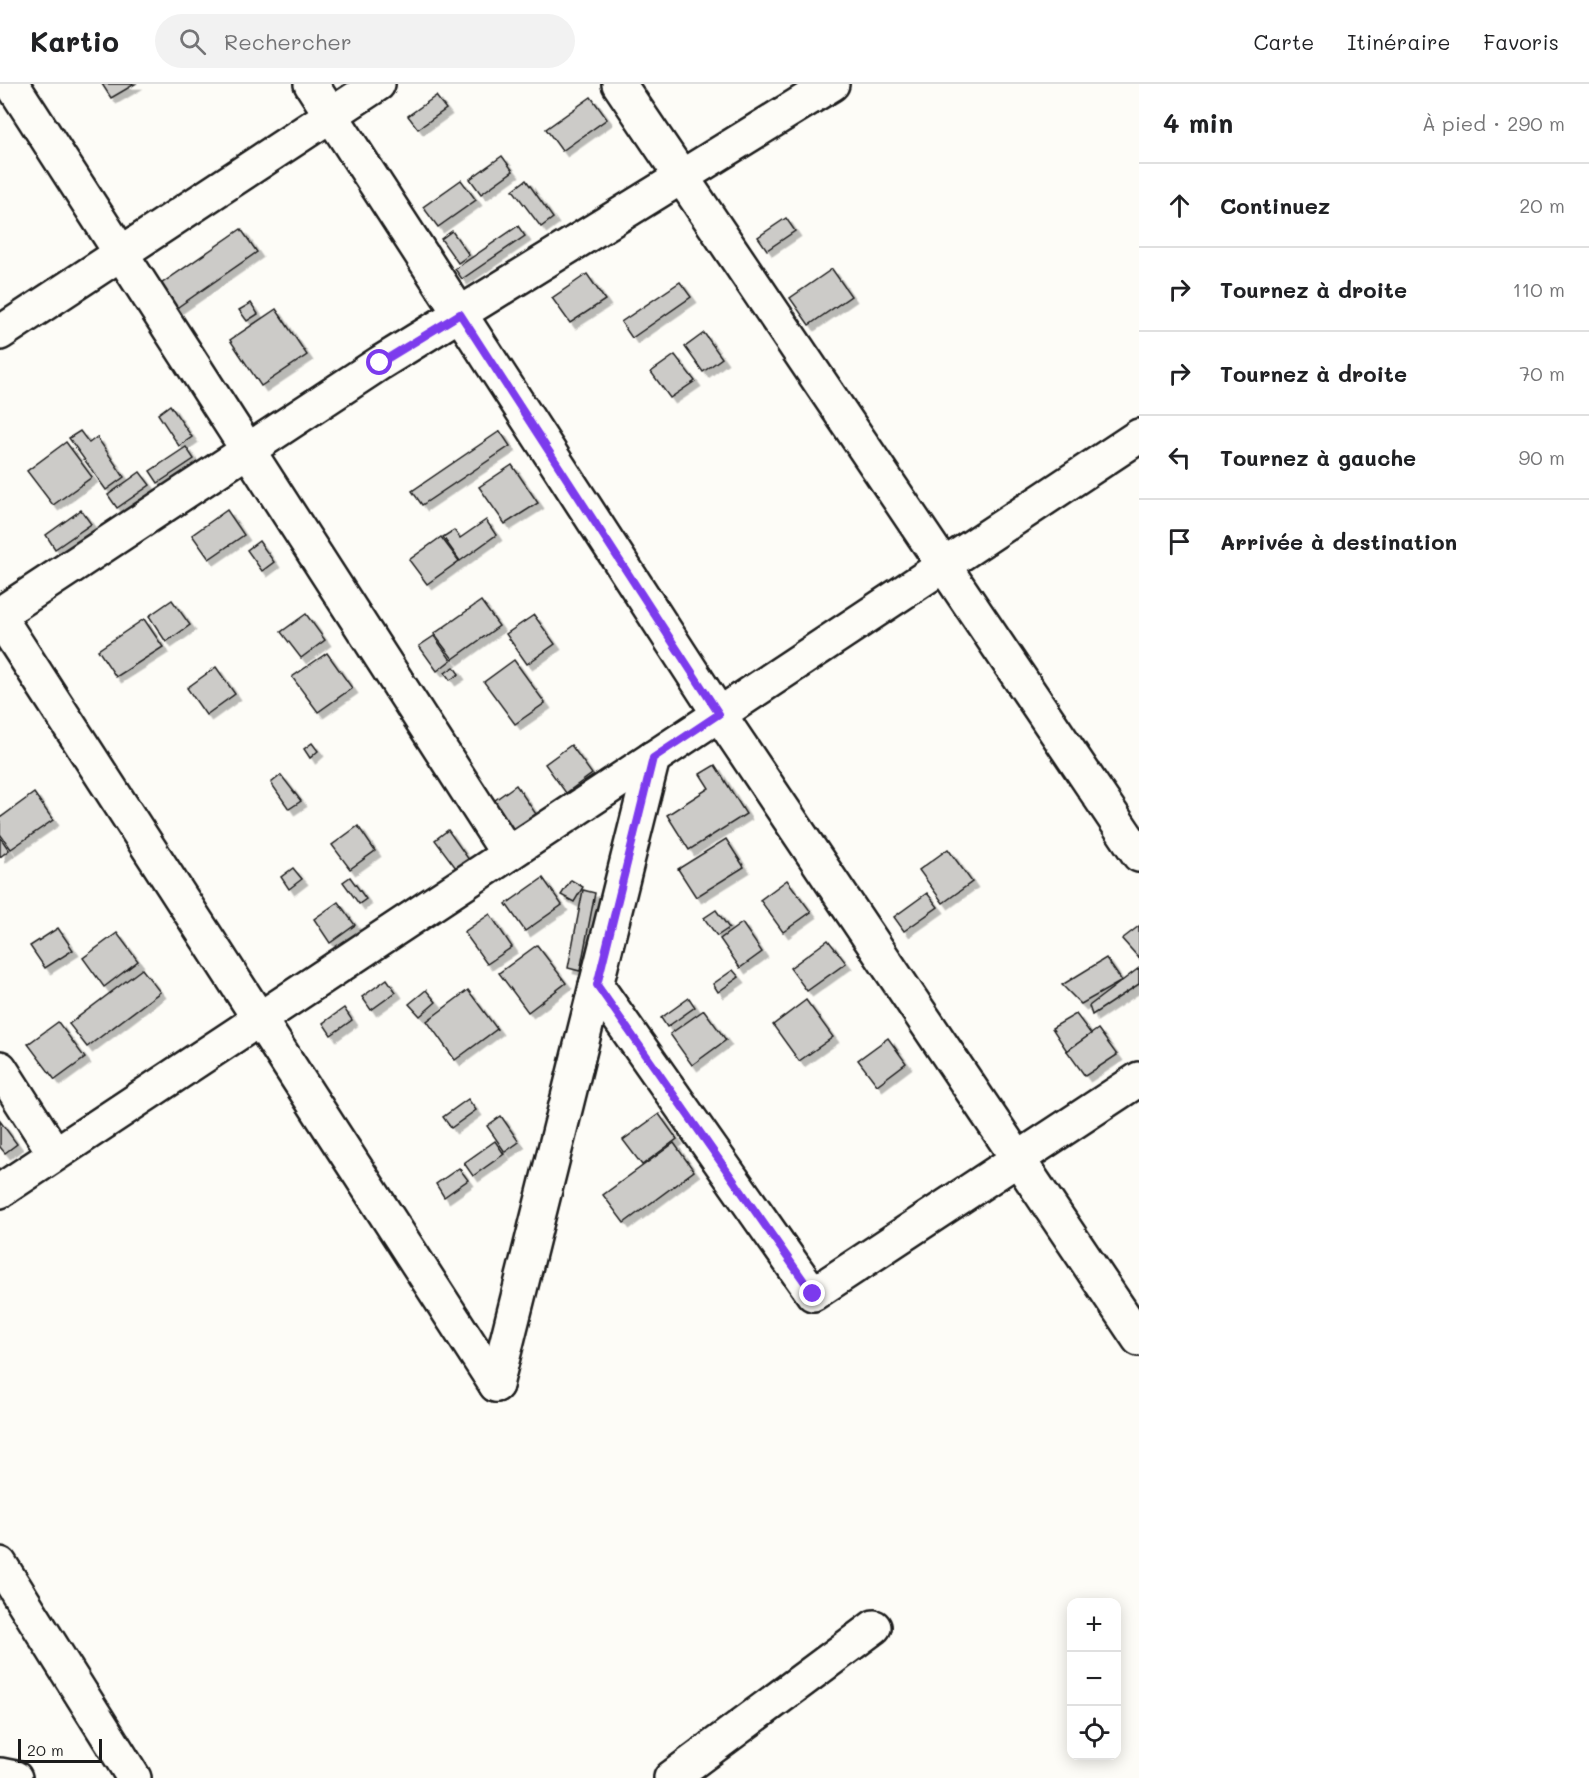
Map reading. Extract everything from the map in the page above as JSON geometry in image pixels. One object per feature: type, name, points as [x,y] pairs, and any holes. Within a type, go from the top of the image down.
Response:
[{"type":"street","points":[[12,84],[508,854]]},
{"type":"street","points":[[311,84],[719,714],[1139,1339]]},
{"type":"street","points":[[0,333],[378,84]]},
{"type":"street","points":[[619,84],[1139,855]]},
{"type":"street","points":[[653,758],[496,1385],[0,616],[380,363],[832,84]]},
{"type":"street","points":[[0,1191],[1139,436]]},
{"type":"street","points":[[597,985],[813,1294],[1139,1079]]},
{"type":"street","points":[[0,1068],[56,1154]]},
{"type":"street","points":[[0,1564],[134,1778]]},
{"type":"street","points":[[671,1778],[874,1627]]},
{"type":"street","points":[[0,1775],[15,1778]]},
{"type":"building","points":[[102,84],[135,84],[111,98]]},
{"type":"building","points":[[436,96],[446,109],[418,129],[408,116]]},
{"type":"building","points":[[591,97],[607,119],[562,151],[546,129]]},
{"type":"building","points":[[502,156],[513,171],[481,194],[470,179]]},
{"type":"building","points":[[461,180],[476,200],[438,227],[423,207]]},
{"type":"building","points":[[526,180],[553,218],[541,227],[513,190]]},
{"type":"building","points":[[786,218],[795,231],[767,250],[758,237]]},
{"type":"building","points":[[518,226],[525,236],[462,279],[455,269]]},
{"type":"building","points":[[241,229],[257,252],[175,309],[158,286]]},
{"type":"building","points":[[452,231],[469,255],[458,263],[441,239]]},
{"type":"building","points":[[832,269],[851,296],[809,325],[790,298]]},
{"type":"building","points":[[587,274],[605,300],[570,323],[552,298]]},
{"type":"building","points":[[680,282],[691,297],[632,338],[621,322]]},
{"type":"building","points":[[251,303],[258,314],[247,321],[239,310]]},
{"type":"building","points":[[276,309],[307,355],[261,386],[230,340]]},
{"type":"building","points":[[704,333],[722,358],[703,372],[685,347]]},
{"type":"building","points":[[675,355],[695,381],[670,398],[651,372]]},
{"type":"building","points":[[170,405],[192,437],[179,446],[158,414]]},
{"type":"building","points":[[80,431],[89,443],[97,437],[124,477],[106,490],[69,438]]},
{"type":"building","points":[[500,431],[510,446],[422,505],[412,491]]},
{"type":"building","points":[[66,442],[92,477],[53,505],[27,471]]},
{"type":"building","points":[[186,447],[194,459],[158,483],[150,471]]},
{"type":"building","points":[[512,465],[538,503],[505,524],[479,487]]},
{"type":"building","points":[[140,472],[150,485],[117,508],[108,495]]},
{"type":"building","points":[[81,510],[91,524],[55,549],[46,535]]},
{"type":"building","points":[[227,510],[244,535],[209,559],[192,535]]},
{"type":"building","points":[[486,520],[496,535],[460,561],[443,537],[454,530],[460,538]]},
{"type":"building","points":[[441,537],[459,561],[427,584],[409,560]]},
{"type":"building","points":[[259,541],[274,562],[262,571],[247,550]]},
{"type":"building","points":[[172,600],[190,625],[166,642],[149,616]]},
{"type":"building","points":[[481,601],[499,626],[453,659],[434,634]]},
{"type":"building","points":[[306,614],[325,640],[301,658],[281,632]]},
{"type":"building","points":[[534,615],[555,644],[527,664],[506,634]]},
{"type":"building","points":[[144,619],[163,647],[116,677],[98,650]]},
{"type":"building","points":[[434,636],[451,660],[437,671],[419,646]]},
{"type":"building","points":[[327,653],[352,688],[318,712],[292,677]]},
{"type":"building","points":[[514,660],[545,703],[515,724],[484,682]]},
{"type":"building","points":[[216,667],[235,694],[206,715],[187,688]]},
{"type":"building","points":[[454,667],[459,674],[450,680],[445,673]]},
{"type":"building","points":[[312,743],[318,751],[310,758],[304,749]]},
{"type":"building","points":[[571,745],[592,774],[566,793],[545,764]]},
{"type":"building","points":[[715,765],[746,814],[689,850],[667,815],[709,788],[700,774]]},
{"type":"building","points":[[281,775],[301,801],[289,809],[271,783]]},
{"type":"building","points":[[516,785],[536,814],[511,832],[491,803]]},
{"type":"building","points":[[34,793],[53,820],[11,849],[0,834],[0,818]]},
{"type":"building","points":[[358,826],[375,851],[350,869],[332,845]]},
{"type":"building","points":[[448,830],[474,867],[462,876],[435,840]]},
{"type":"building","points":[[0,837],[9,850],[0,857]]},
{"type":"building","points":[[726,839],[744,867],[696,897],[678,869]]},
{"type":"building","points":[[948,849],[972,882],[943,903],[919,870]]},
{"type":"building","points":[[293,868],[302,879],[289,889],[281,877]]},
{"type":"building","points":[[350,877],[366,899],[359,904],[343,882]]},
{"type":"building","points":[[543,878],[562,905],[525,931],[506,904]]},
{"type":"building","points":[[571,880],[583,887],[574,902],[561,895]]},
{"type":"building","points":[[787,880],[811,912],[783,932],[760,900]]},
{"type":"building","points":[[583,890],[595,893],[580,971],[568,968]]},
{"type":"building","points":[[927,893],[938,907],[904,931],[894,917]]},
{"type":"building","points":[[338,902],[355,925],[330,943],[314,919]]},
{"type":"building","points":[[716,910],[729,928],[717,936],[704,918]]},
{"type":"building","points":[[490,914],[512,947],[487,964],[464,932]]},
{"type":"building","points":[[742,923],[762,952],[740,968],[720,939]]},
{"type":"building","points":[[1139,926],[1139,958],[1122,939]]},
{"type":"building","points":[[58,928],[73,950],[45,968],[30,946]]},
{"type":"building","points":[[117,933],[138,961],[104,987],[83,958]]},
{"type":"building","points":[[828,940],[846,963],[807,991],[790,968]]},
{"type":"building","points":[[537,945],[566,983],[528,1012],[499,973]]},
{"type":"building","points":[[1106,958],[1122,981],[1081,1004],[1062,985]]},
{"type":"building","points":[[1139,968],[1139,984],[1092,1015],[1089,1006]]},
{"type":"building","points":[[142,969],[160,992],[87,1047],[69,1024]]},
{"type":"building","points":[[733,970],[739,977],[718,992],[713,984]]},
{"type":"building","points":[[387,979],[396,992],[371,1010],[362,997]]},
{"type":"building","points":[[426,990],[436,1002],[420,1016],[409,1004]]},
{"type":"building","points":[[468,990],[497,1029],[455,1060],[427,1021]]},
{"type":"building","points":[[689,998],[695,1007],[667,1027],[661,1018]]},
{"type":"building","points":[[806,1000],[833,1037],[799,1061],[773,1025]]},
{"type":"building","points":[[344,1008],[352,1020],[331,1035],[323,1023]]},
{"type":"building","points":[[704,1010],[726,1040],[692,1065],[670,1034]]},
{"type":"building","points":[[1076,1014],[1091,1034],[1067,1051],[1052,1028]]},
{"type":"building","points":[[58,1022],[85,1058],[55,1080],[28,1044]]},
{"type":"building","points":[[1098,1029],[1117,1055],[1085,1076],[1067,1051]]},
{"type":"building","points":[[888,1038],[906,1063],[877,1085],[858,1060]]},
{"type":"building","points":[[468,1099],[476,1110],[451,1128],[443,1117]]},
{"type":"building","points":[[659,1114],[677,1139],[642,1165],[623,1140]]},
{"type":"building","points":[[501,1116],[519,1142],[505,1152],[487,1126]]},
{"type":"building","points":[[0,1121],[17,1144],[5,1153],[0,1147]]},
{"type":"building","points":[[495,1141],[504,1154],[473,1176],[464,1163]]},
{"type":"building","points":[[674,1143],[694,1171],[624,1223],[603,1195]]},
{"type":"building","points":[[459,1168],[468,1180],[444,1197],[436,1184]]},
{"type":"route","points":[[380,363],[460,314],[719,714],[653,758],[597,985],[813,1294]]}]
